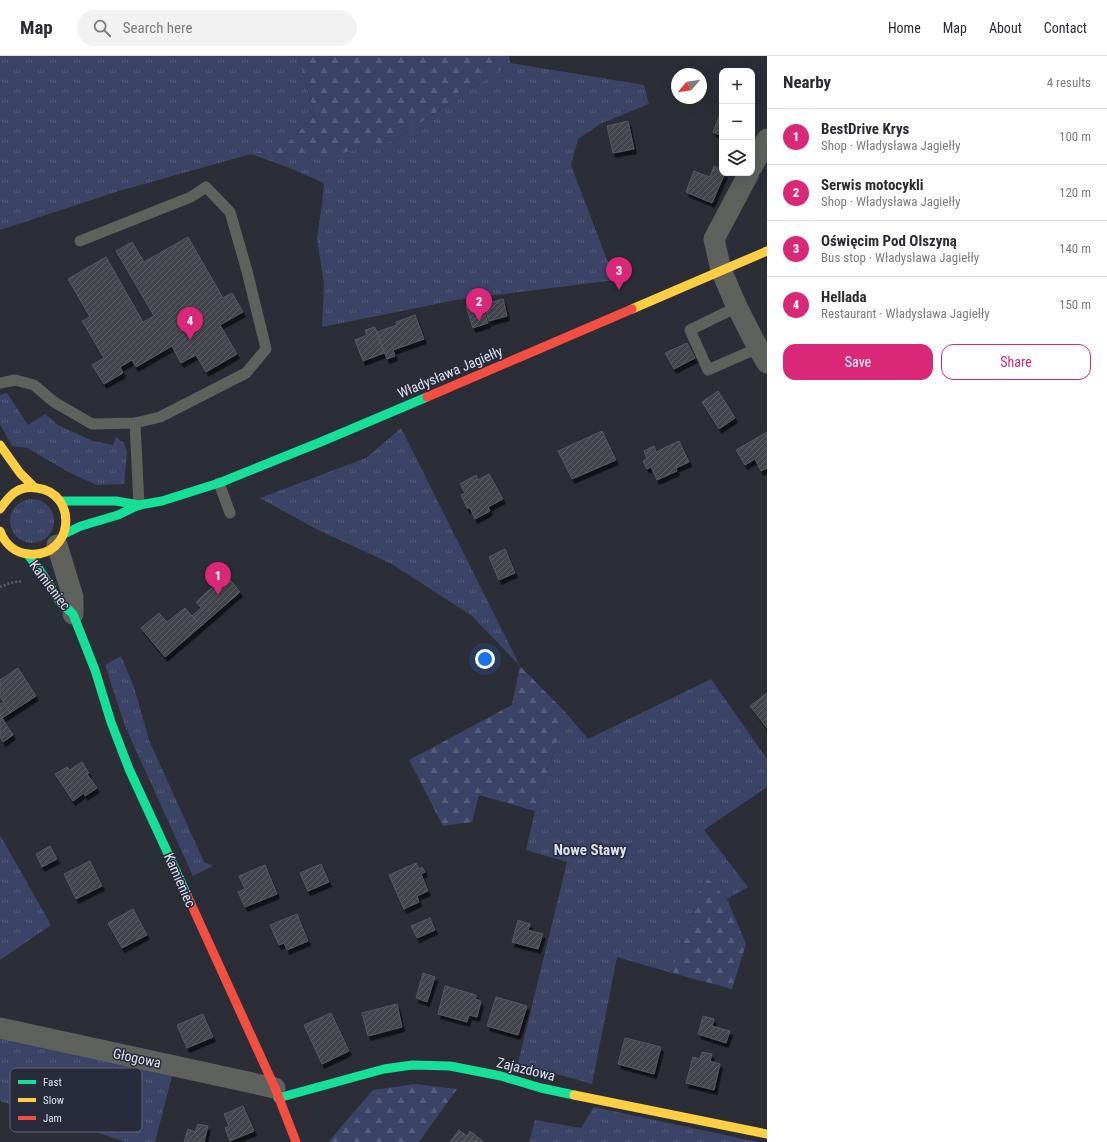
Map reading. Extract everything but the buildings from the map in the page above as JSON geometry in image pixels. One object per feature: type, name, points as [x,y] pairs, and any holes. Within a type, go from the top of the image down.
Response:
[{"type":"street","points":[[755,161],[767,139]]},
{"type":"street","points":[[747,176],[714,239],[721,270],[737,307],[763,356]]},
{"type":"street","name":"Władysława Jagiełły","points":[[60,501],[116,501],[139,504],[162,501],[219,483],[330,438],[767,251]]},
{"type":"street","points":[[0,445],[20,473],[33,486]]},
{"type":"street","points":[[2,502],[11,494],[22,488],[33,486],[44,488],[53,493],[60,501],[65,511],[67,523],[61,539]]},
{"type":"street","name":"Władysława Jagiełły","points":[[28,555],[38,555],[49,551],[61,539],[81,526],[118,515],[139,504]]},
{"type":"street","points":[[0,531],[1,536],[13,552],[28,555]]},
{"type":"street","name":"Kamieniec","points":[[61,539],[73,597],[73,614],[95,670],[111,722],[129,768],[276,1093],[296,1142]]},
{"type":"street","name":"Kamieniec","points":[[28,555],[39,569],[60,602],[73,614]]},
{"type":"street","name":"Głogowa","points":[[0,1028],[276,1093]]},
{"type":"street","name":"Zajazdowa","points":[[276,1093],[384,1069],[412,1065],[450,1066],[500,1076],[541,1088],[767,1134]]},
{"type":"lane","points":[[0,383],[15,380],[34,385],[54,402],[92,424],[135,423],[160,417],[246,373],[266,349],[247,271],[230,212],[206,187],[191,197],[80,241]]},
{"type":"lane","points":[[737,307],[690,330],[708,370],[763,356]]},
{"type":"lane","points":[[135,423],[139,504]]},
{"type":"lane","points":[[219,483],[230,513]]},
{"type":"path","points":[[0,587],[10,583],[23,581]]},
{"type":"green space","points":[[0,56],[298,56],[315,115],[284,147],[254,154],[393,141],[510,63],[644,85],[649,104],[602,123],[578,139],[571,165],[615,280],[456,300],[322,327],[324,284],[317,239],[324,183],[251,154],[119,191],[0,230]]},
{"type":"green space","points":[[298,56],[509,56],[510,63],[393,141],[338,154],[251,154],[284,147],[315,115]]},
{"type":"green space","points":[[7,393],[28,425],[45,414],[58,425],[93,441],[113,445],[116,437],[124,443],[127,452],[124,484],[97,485],[72,474],[27,448],[12,446],[0,424],[0,395]]},
{"type":"green space","points":[[401,428],[520,666],[472,616],[392,564],[316,529],[260,498],[366,458]]},
{"type":"green space","points":[[32,499],[44,503],[50,509],[54,521],[50,533],[44,539],[32,543],[20,539],[14,533],[10,521],[14,509],[20,503]]},
{"type":"green space","points":[[121,656],[134,687],[149,740],[204,862],[213,866],[193,876],[125,726],[105,665]]},
{"type":"green space","points":[[520,666],[566,713],[535,811],[479,795],[472,822],[443,826],[409,760],[512,705]]},
{"type":"green space","points":[[711,679],[767,759],[767,787],[704,830],[748,887],[727,899],[705,877],[672,973],[617,957],[592,1084],[518,1063],[567,862],[526,850],[535,811],[566,713],[588,739]]},
{"type":"green space","points":[[0,835],[51,925],[0,960]]},
{"type":"green space","points":[[705,876],[727,899],[746,944],[732,989],[672,973]]},
{"type":"green space","points":[[0,1037],[137,1068],[10,1068],[10,1104],[0,1101]]},
{"type":"green space","points":[[142,1069],[172,1076],[155,1142],[126,1142],[95,1132],[142,1132]]},
{"type":"green space","points":[[416,1084],[457,1089],[419,1142],[329,1142],[373,1090]]},
{"type":"green space","points":[[594,1107],[757,1142],[529,1142],[535,1120],[581,1128]]},
{"type":"traffic: fast","points":[[64,534],[81,526],[118,515],[139,505],[162,501],[219,483],[427,397]]},
{"type":"traffic: fast","points":[[60,501],[116,501],[139,505]]},
{"type":"traffic: fast","points":[[28,555],[39,569],[60,602],[73,614],[95,670],[111,722],[129,769],[187,895]]},
{"type":"traffic: fast","points":[[278,1098],[384,1069],[412,1065],[450,1066],[501,1076],[541,1088],[574,1095]]},
{"type":"traffic: slow","points":[[632,309],[767,251]]},
{"type":"traffic: slow","points":[[0,445],[20,473],[33,486]]},
{"type":"traffic: slow","points":[[0,509],[7,499],[15,492],[30,487],[37,488],[51,492],[60,501],[65,512],[66,524],[62,536],[55,546],[44,553],[29,554],[19,552],[8,544],[0,531]]},
{"type":"traffic: slow","points":[[574,1095],[767,1134]]},
{"type":"traffic: jam","points":[[427,397],[632,309]]},
{"type":"traffic: jam","points":[[187,895],[275,1088],[296,1142]]},
{"type":"place","name":"Oświęcim Pod Olszyną","points":[[619,290]]},
{"type":"place","name":"Serwis motocykli","points":[[479,321]]},
{"type":"place","name":"Hellada","points":[[190,340]]},
{"type":"place","name":"BestDrive Krys","points":[[218,595]]},
{"type":"district","name":"Nowe Stawy","points":[[590,850]]}]
